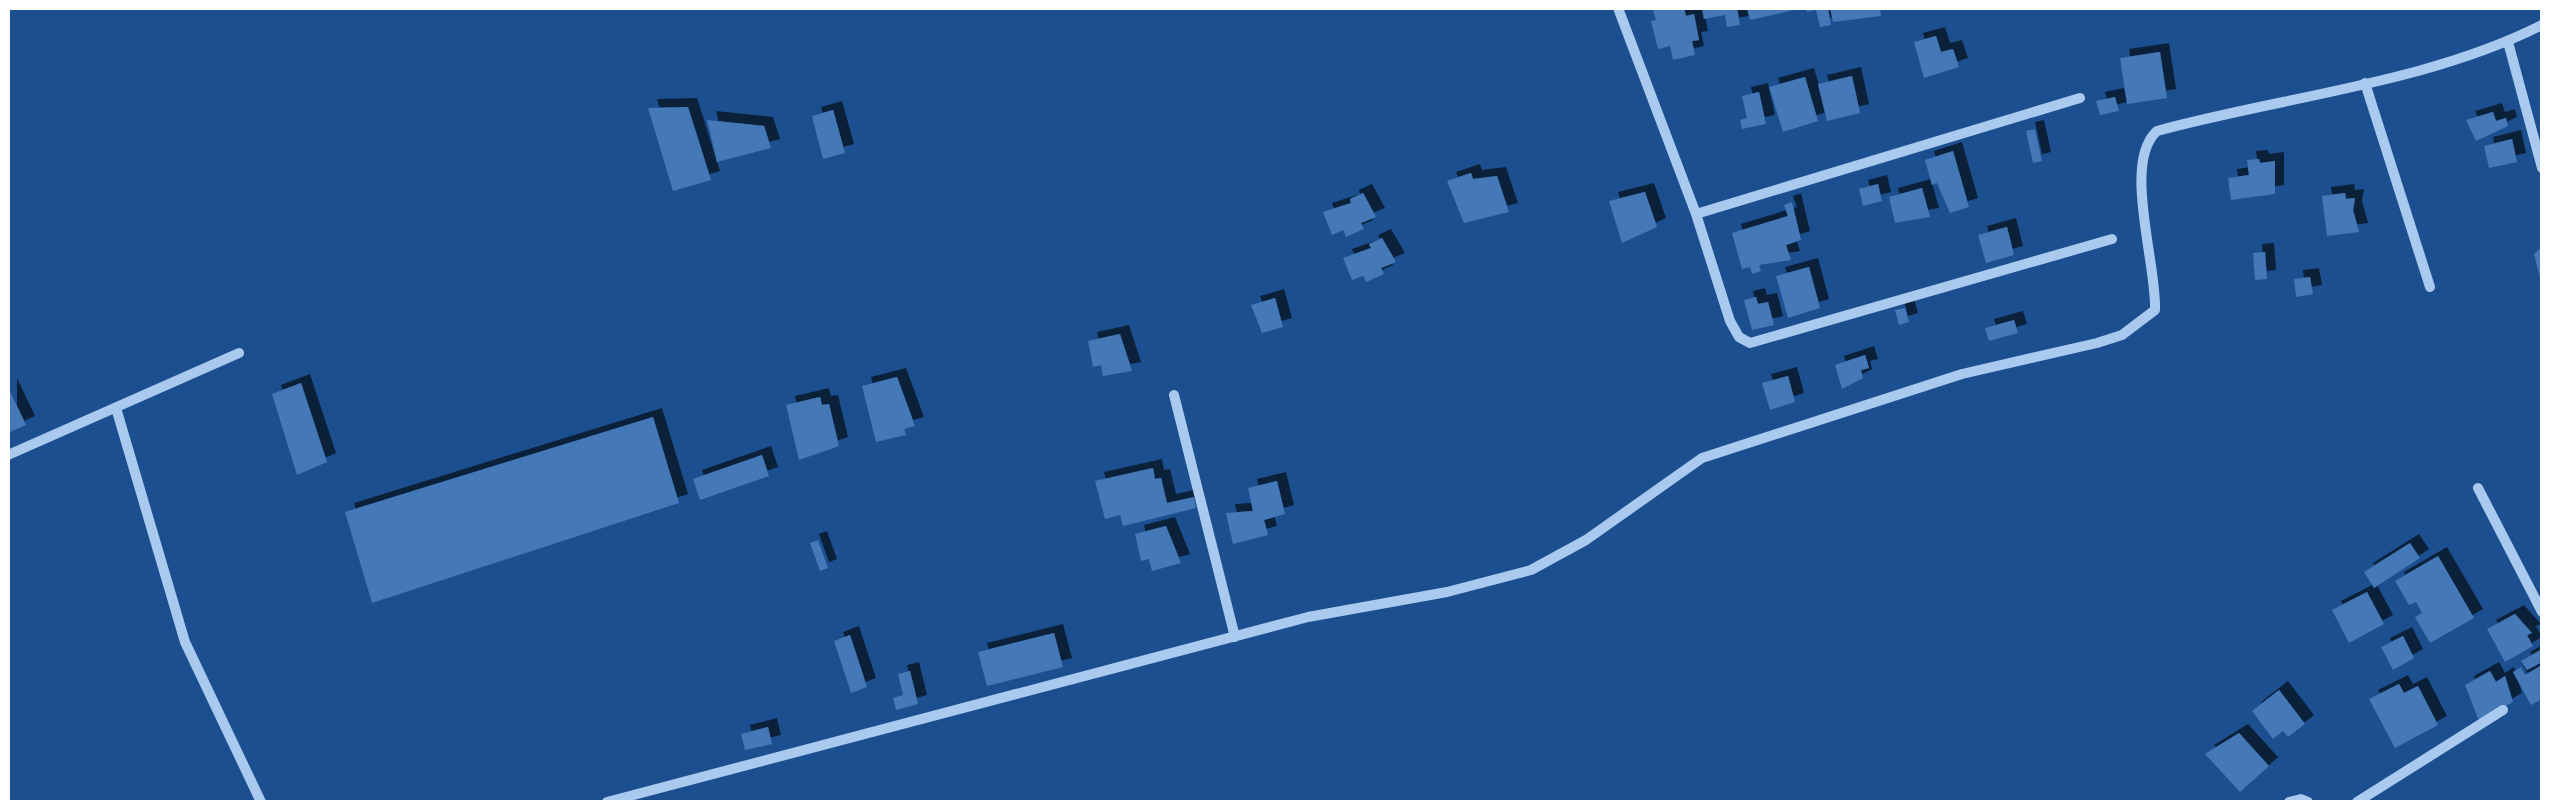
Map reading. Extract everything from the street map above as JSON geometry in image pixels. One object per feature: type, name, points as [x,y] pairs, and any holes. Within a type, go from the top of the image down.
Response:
[{"type":"street","points":[[1618,8],[1696,214],[1730,321],[1739,337],[1750,343],[2112,239]]},
{"type":"street","points":[[607,802],[1235,637],[1531,570],[1586,540],[1702,458],[1962,374],[2122,335],[2155,310],[2140,175],[2147,140],[2157,130],[2365,83],[2508,42],[2542,25]]},
{"type":"street","points":[[2508,42],[2542,168]]},
{"type":"street","points":[[2365,83],[2430,287]]},
{"type":"street","points":[[1696,214],[2080,98]]},
{"type":"street","points":[[8,455],[239,353]]},
{"type":"street","points":[[1174,396],[1235,637]]},
{"type":"street","points":[[116,408],[185,642],[262,802]]},
{"type":"street","points":[[2478,488],[2542,612]]},
{"type":"street","points":[[2358,802],[2503,710]]},
{"type":"street","points":[[2289,802],[2308,802]]},
{"type":"building","points":[[1684,8],[1686,16],[1694,14],[1699,40],[1692,41],[1695,55],[1673,60],[1670,46],[1658,49],[1651,21],[1656,20],[1653,10]]},
{"type":"building","points":[[1702,8],[1737,8],[1740,25],[1727,27],[1725,15],[1704,19]]},
{"type":"building","points":[[1747,8],[1798,8],[1798,9],[1750,20]]},
{"type":"building","points":[[1806,8],[1828,8],[1831,25],[1820,27],[1816,10],[1807,12]]},
{"type":"building","points":[[1830,8],[1880,8],[1881,16],[1833,22]]},
{"type":"building","points":[[1936,36],[1941,52],[1953,49],[1959,67],[1924,78],[1914,42]]},
{"type":"building","points":[[2160,52],[2167,98],[2127,104],[2120,58]]},
{"type":"building","points":[[1852,76],[1860,113],[1827,121],[1818,84]]},
{"type":"building","points":[[1805,77],[1818,121],[1783,132],[1769,87]]},
{"type":"building","points":[[1759,92],[1766,124],[1742,129],[1740,120],[1747,118],[1742,96]]},
{"type":"building","points":[[2115,97],[2119,111],[2100,115],[2096,101]]},
{"type":"building","points":[[688,107],[711,180],[673,191],[648,108]]},
{"type":"building","points":[[833,110],[845,153],[823,159],[812,116]]},
{"type":"building","points":[[2493,112],[2496,121],[2506,118],[2508,126],[2476,141],[2466,120]]},
{"type":"building","points":[[707,120],[764,126],[771,148],[717,162]]},
{"type":"building","points":[[2035,129],[2042,161],[2033,163],[2026,131]]},
{"type":"building","points":[[2512,139],[2517,162],[2489,168],[2484,146]]},
{"type":"building","points":[[1953,151],[1969,207],[1950,213],[1937,183],[1932,185],[1925,160]]},
{"type":"building","points":[[2259,159],[2260,163],[2275,161],[2275,194],[2231,200],[2228,178],[2249,175],[2247,160]]},
{"type":"building","points":[[1471,173],[1473,179],[1497,176],[1509,212],[1464,223],[1447,181]]},
{"type":"building","points":[[1878,184],[1882,201],[1863,206],[1859,189]]},
{"type":"building","points":[[1922,188],[1930,217],[1895,223],[1889,197]]},
{"type":"building","points":[[1645,192],[1657,227],[1622,243],[1609,201]]},
{"type":"building","points":[[1363,193],[1376,217],[1361,223],[1364,229],[1346,237],[1343,230],[1332,235],[1323,212],[1351,203],[1350,199]]},
{"type":"building","points":[[2345,193],[2346,199],[2355,198],[2353,210],[2359,232],[2327,236],[2322,196]]},
{"type":"building","points":[[1792,202],[1801,240],[1786,245],[1791,260],[1759,265],[1761,271],[1752,274],[1750,267],[1742,269],[1732,233],[1788,216],[1784,205]]},
{"type":"building","points":[[2007,227],[2014,255],[1986,263],[1978,235]]},
{"type":"building","points":[[1382,238],[1396,262],[1381,268],[1384,274],[1366,282],[1363,276],[1352,280],[1343,258],[1371,248],[1369,244]]},
{"type":"building","points":[[2542,247],[2542,282],[2541,282],[2534,254]]},
{"type":"building","points":[[2265,252],[2267,279],[2255,280],[2253,253]]},
{"type":"building","points":[[1809,267],[1820,308],[1788,318],[1776,276]]},
{"type":"building","points":[[2310,277],[2313,294],[2296,297],[2294,279]]},
{"type":"building","points":[[1756,297],[1758,304],[1768,302],[1774,325],[1752,330],[1744,300]]},
{"type":"building","points":[[1275,298],[1283,327],[1262,333],[1251,305]]},
{"type":"building","points":[[1905,308],[1909,322],[1899,325],[1895,310]]},
{"type":"building","points":[[2014,320],[2018,333],[1989,341],[1985,328]]},
{"type":"building","points":[[1120,334],[1132,371],[1103,376],[1101,365],[1093,367],[1088,341]]},
{"type":"building","points":[[1865,355],[1869,368],[1861,370],[1863,378],[1842,389],[1835,365]]},
{"type":"building","points":[[1788,376],[1795,402],[1770,410],[1762,383]]},
{"type":"building","points":[[897,377],[915,426],[904,429],[906,435],[876,442],[862,386]]},
{"type":"building","points":[[301,383],[327,462],[297,475],[272,394]]},
{"type":"building","points":[[8,387],[26,425],[8,433]]},
{"type":"building","points":[[820,397],[822,405],[829,404],[839,446],[799,460],[786,405]]},
{"type":"building","points":[[653,417],[679,503],[372,603],[345,512]]},
{"type":"building","points":[[762,455],[769,476],[700,500],[693,479]]},
{"type":"building","points":[[1153,468],[1155,479],[1161,478],[1167,503],[1194,497],[1196,508],[1123,526],[1120,515],[1105,519],[1095,481]]},
{"type":"building","points":[[1277,481],[1285,514],[1264,520],[1268,535],[1233,544],[1226,513],[1253,511],[1248,488]]},
{"type":"building","points":[[1166,526],[1181,563],[1152,571],[1149,559],[1141,561],[1135,534]]},
{"type":"building","points":[[818,540],[828,568],[820,571],[810,543]]},
{"type":"building","points":[[2410,543],[2420,558],[2374,588],[2364,572]]},
{"type":"building","points":[[2438,556],[2474,618],[2430,643],[2415,617],[2422,613],[2416,602],[2409,605],[2395,581]]},
{"type":"building","points":[[2367,592],[2384,624],[2349,643],[2332,610]]},
{"type":"building","points":[[2515,614],[2532,633],[2527,635],[2533,646],[2505,662],[2487,629]]},
{"type":"building","points":[[1054,633],[1063,667],[987,686],[978,652]]},
{"type":"building","points":[[850,635],[867,687],[851,693],[834,641]]},
{"type":"building","points":[[2403,636],[2414,658],[2393,670],[2381,647]]},
{"type":"building","points":[[2542,649],[2542,662],[2527,670],[2521,661]]},
{"type":"building","points":[[2542,665],[2542,699],[2531,705],[2513,672],[2521,667],[2525,675]]},
{"type":"building","points":[[910,671],[918,704],[896,710],[893,698],[903,695],[898,674]]},
{"type":"building","points":[[2490,671],[2496,682],[2505,676],[2513,702],[2479,721],[2465,685]]},
{"type":"building","points":[[2399,684],[2404,693],[2418,686],[2438,725],[2395,748],[2369,699]]},
{"type":"building","points":[[2279,690],[2305,724],[2288,737],[2283,731],[2273,739],[2252,711]]},
{"type":"building","points":[[768,727],[772,744],[745,750],[741,734]]},
{"type":"building","points":[[2239,733],[2269,766],[2240,792],[2205,754]]}]
